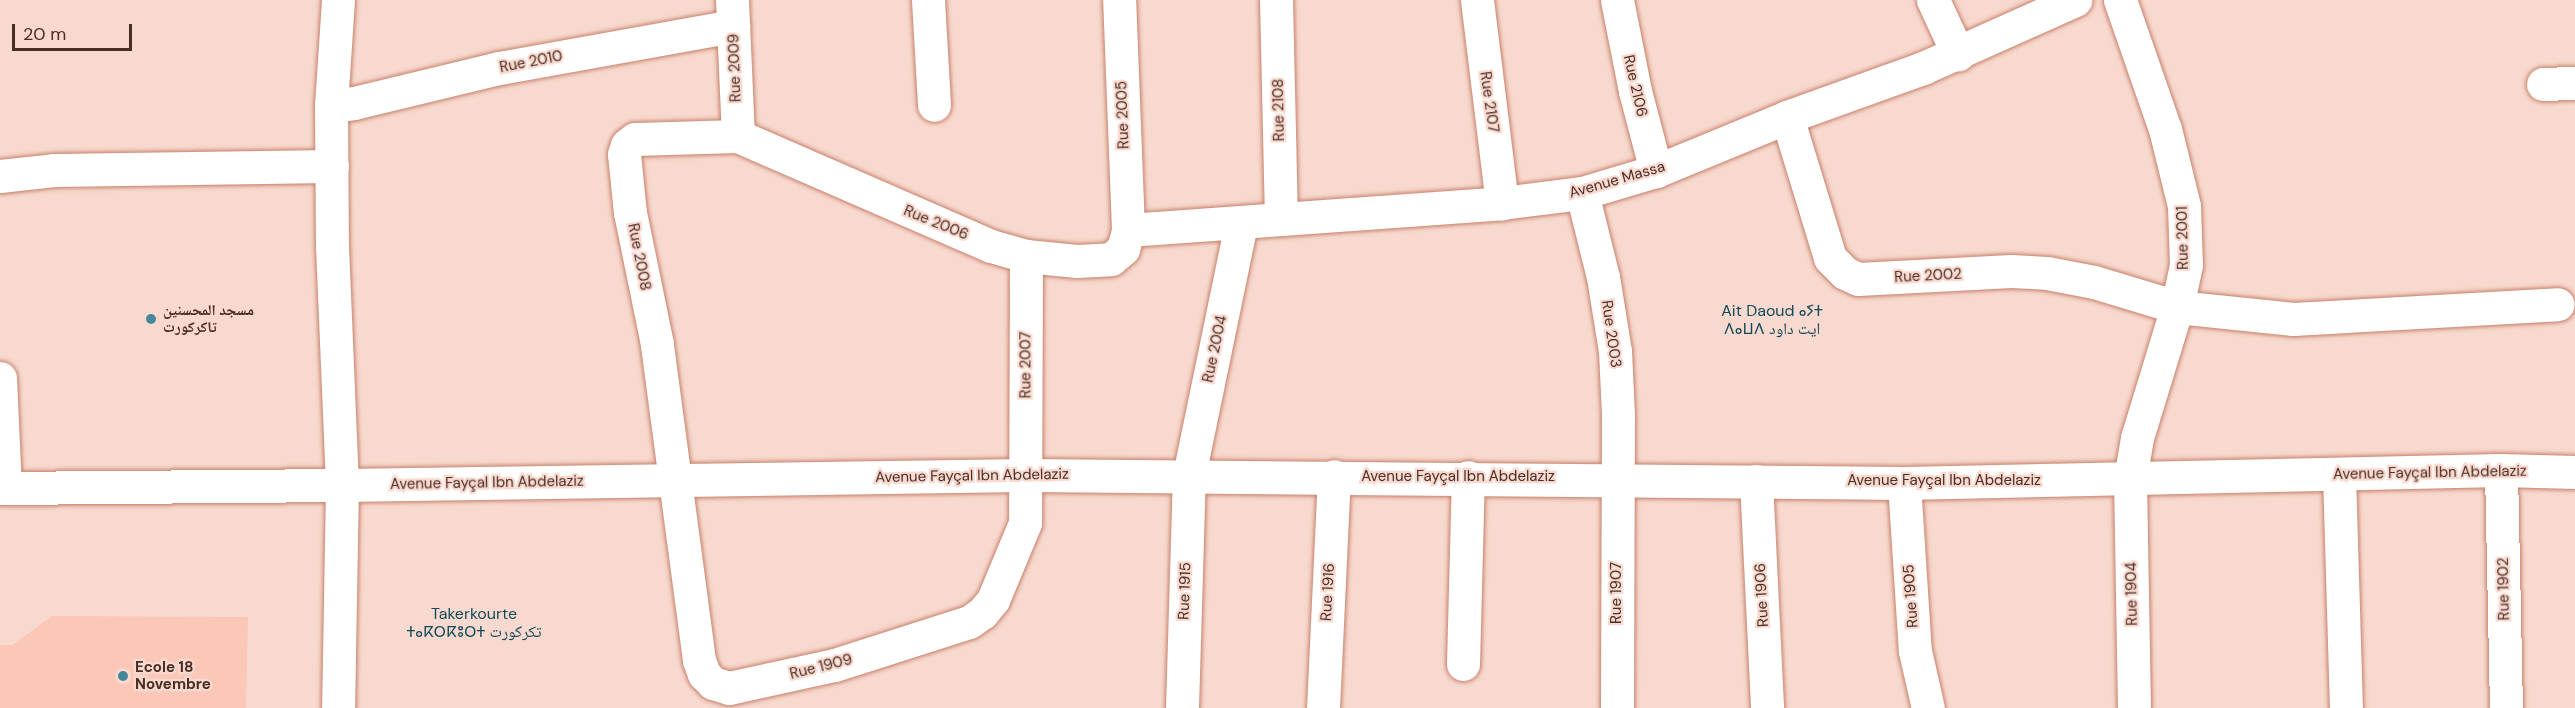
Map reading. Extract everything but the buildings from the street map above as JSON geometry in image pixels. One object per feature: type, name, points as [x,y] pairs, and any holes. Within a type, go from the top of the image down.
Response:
[{"type":"street","points":[[338,0],[331,106],[332,246],[342,485],[338,708]]},
{"type":"street","points":[[928,0],[934,105]]},
{"type":"street","name":"Rue 2005","points":[[1119,0],[1128,230]]},
{"type":"street","name":"Rue 2108","points":[[1276,0],[1281,219]]},
{"type":"street","name":"Rue 2107","points":[[1477,0],[1502,203]]},
{"type":"street","name":"Rue 2106","points":[[1617,0],[1635,91],[1656,171]]},
{"type":"street","points":[[1933,0],[1958,54]]},
{"type":"street","name":"Avenue Massa","points":[[1128,230],[1241,224],[1502,203],[1582,193],[1656,171],[1787,117],[1958,54],[2075,0]]},
{"type":"street","name":"Rue 2001","points":[[2120,0],[2165,129],[2184,206],[2186,265],[2178,307],[2149,396],[2130,479]]},
{"type":"street","name":"Rue 2010","points":[[331,106],[354,104],[733,13]]},
{"type":"street","name":"Rue 2009","points":[[733,13],[738,136]]},
{"type":"street","points":[[2543,84],[2575,83]]},
{"type":"street","name":"Rue 2002","points":[[1787,117],[1830,258],[1845,273],[1858,279],[2011,271],[2047,273],[2094,282],[2178,307],[2294,319],[2558,304]]},
{"type":"street","name":"Rue 2006","points":[[738,136],[942,226],[1026,256],[1077,261],[1111,259],[1123,249],[1128,230]]},
{"type":"street","name":"Rue 2008","points":[[677,480],[657,344],[630,213],[624,154],[627,145],[635,140],[738,136]]},
{"type":"street","points":[[0,176],[74,169],[332,166]]},
{"type":"street","name":"Rue 2003","points":[[1582,193],[1603,277],[1615,351],[1617,478]]},
{"type":"street","name":"Rue 2004","points":[[1189,475],[1241,224]]},
{"type":"street","name":"Rue 2007","points":[[1026,256],[1026,474]]},
{"type":"street","points":[[0,378],[3,488]]},
{"type":"street","name":"Avenue Fayçal Ibn Abdelaziz","points":[[3,488],[1026,474],[1617,478],[1904,483],[2501,471],[2575,472]]},
{"type":"street","name":"Rue 1902","points":[[2501,471],[2506,708]]},
{"type":"street","name":"Rue 1909","points":[[677,480],[699,660],[704,674],[713,683],[729,688],[834,665],[953,628],[982,613],[1002,583],[1025,523],[1026,474]]},
{"type":"street","points":[[2339,474],[2346,708]]},
{"type":"street","name":"Rue 1915","points":[[1182,708],[1189,475]]},
{"type":"street","name":"Rue 1916","points":[[1323,708],[1334,476]]},
{"type":"street","points":[[1463,664],[1468,477]]},
{"type":"street","name":"Rue 1907","points":[[1617,478],[1617,708]]},
{"type":"street","name":"Rue 1904","points":[[2130,479],[2134,708]]},
{"type":"street","name":"Rue 1906","points":[[1756,482],[1767,708]]},
{"type":"street","name":"Rue 1905","points":[[1904,483],[1915,651],[1928,708]]},
{"type":"shaded area","name":"Ecole 18 Novembre","points":[[52,616],[248,617],[246,708],[0,708],[0,645],[12,645]]},
{"type":"place","name":"مسجد المحسنين تاكركورت","points":[[151,319]]},
{"type":"place","name":"Ecole 18 Novembre","points":[[123,676]]},
{"type":"district","name":"Ait Daoud ⴰⵢⵜ ⴷⴰⵡⴷ ايت داود","points":[[1772,320]]},
{"type":"district","name":"Takerkourte ⵜⴰⴽⵔⴽⵓⵔⵜ تكركورت","points":[[474,623]]}]
